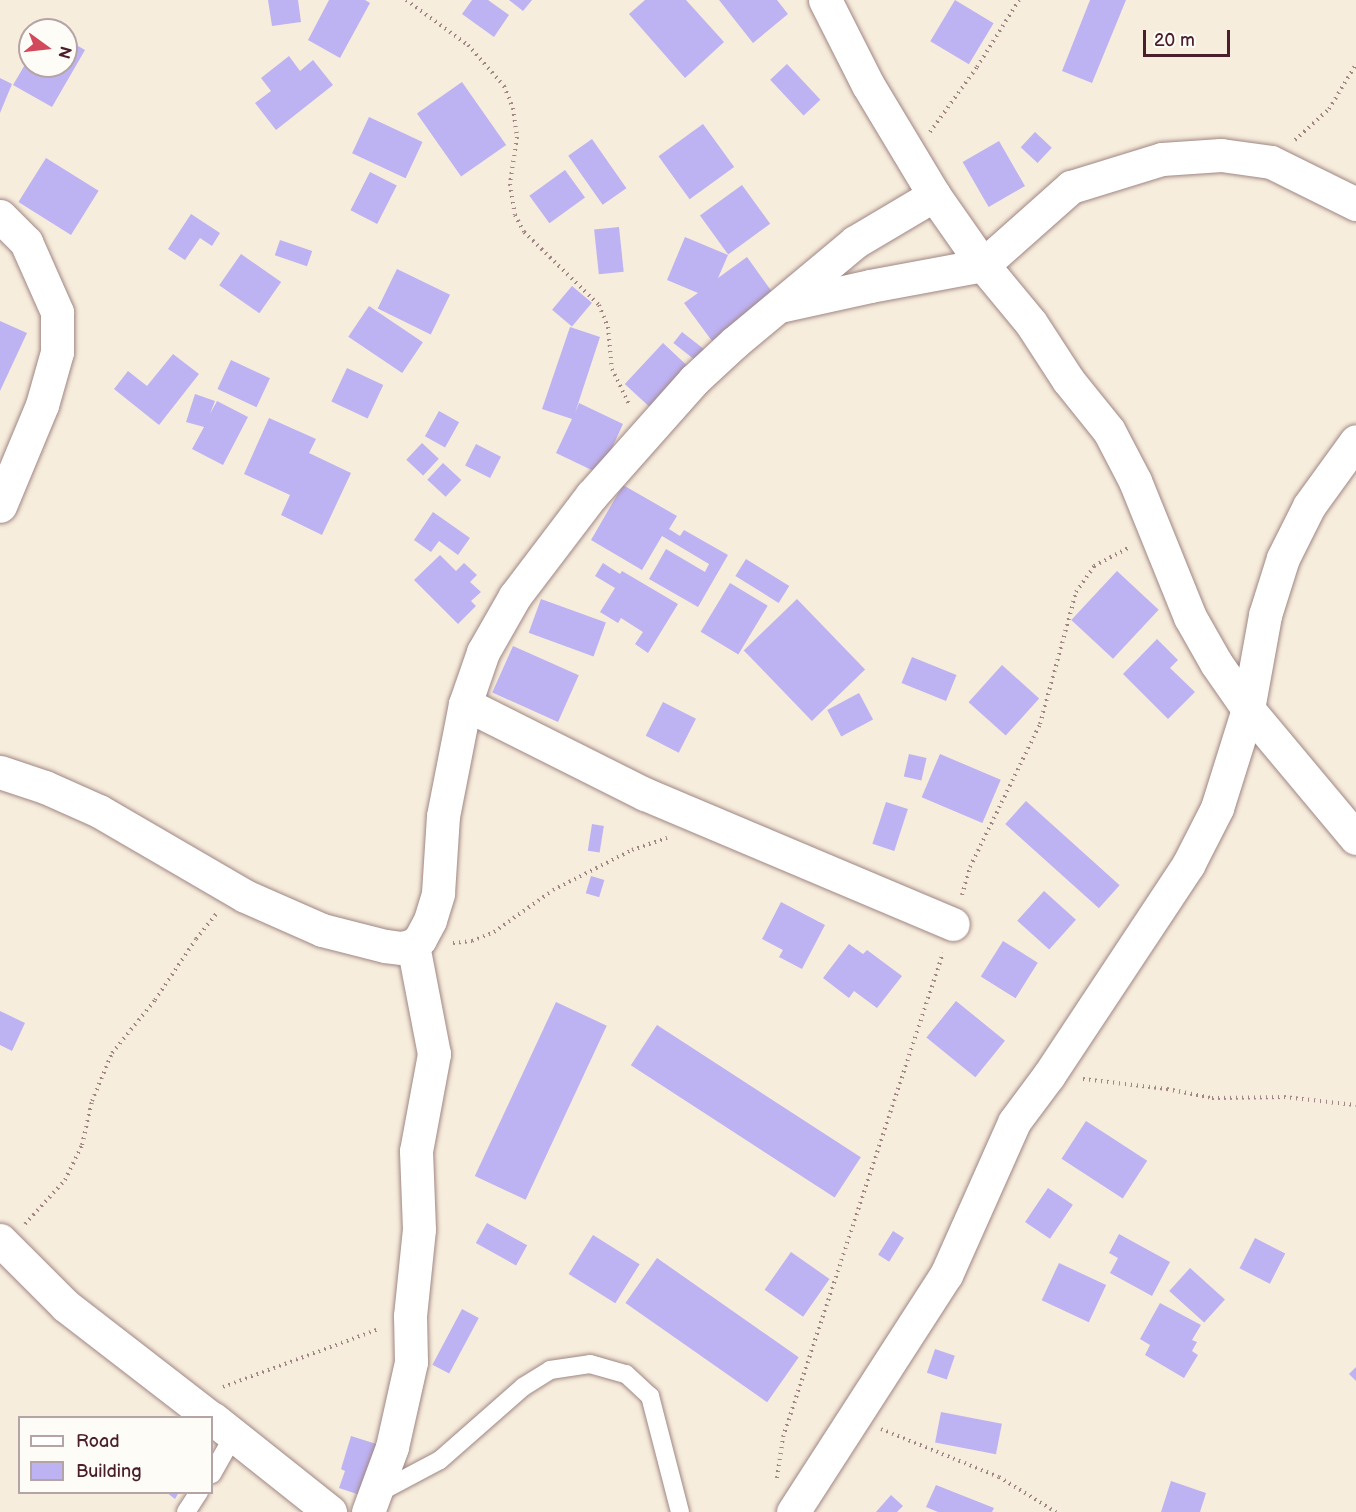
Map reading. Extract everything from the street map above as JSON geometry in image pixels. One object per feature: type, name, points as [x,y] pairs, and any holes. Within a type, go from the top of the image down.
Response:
[{"type":"street","points":[[825,0],[868,86],[934,195],[983,265],[1031,323],[1068,380],[1109,431],[1135,480],[1190,617],[1216,663],[1248,709],[1356,838]]},
{"type":"street","points":[[776,307],[870,286],[983,265],[1071,187],[1099,176],[1162,159],[1221,155],[1271,162],[1356,204]]},
{"type":"street","points":[[0,772],[45,787],[99,811],[244,896],[322,930],[386,946],[402,948],[417,942],[430,920],[438,893],[443,816],[465,704],[483,652],[514,597],[591,496],[694,380],[776,307],[855,242],[934,195]]},
{"type":"street","points":[[0,216],[26,242],[57,312],[57,352],[45,394],[0,506]]},
{"type":"street","points":[[793,1512],[946,1275],[1014,1122],[1049,1075],[1188,865],[1217,808],[1248,709],[1265,615],[1283,558],[1309,506],[1356,441]]},
{"type":"street","points":[[465,704],[645,794],[953,924]]},
{"type":"street","points":[[372,1503],[392,1447],[411,1362],[410,1316],[419,1229],[416,1150],[434,1054],[417,942]]},
{"type":"street","points":[[4,1242],[66,1306],[209,1416]]},
{"type":"street","points":[[213,1419],[330,1512]]},
{"type":"lane","points":[[372,1503],[440,1460],[523,1387],[550,1370],[590,1364],[626,1374],[650,1396],[680,1512]]},
{"type":"lane","points":[[186,1512],[198,1494]]},
{"type":"path","points":[[406,0],[468,45],[504,86],[513,108],[517,137],[510,184],[515,215],[524,232],[599,305],[608,327],[612,369],[645,434]]},
{"type":"path","points":[[911,159],[977,67],[1018,0]]},
{"type":"path","points":[[1271,162],[1329,109],[1356,64]]},
{"type":"path","points":[[777,1480],[783,1437],[970,867],[1040,724],[1076,592],[1094,566],[1117,551],[1159,537]]},
{"type":"path","points":[[417,942],[472,941],[494,933],[554,890],[632,850],[714,823]]},
{"type":"path","points":[[4,1242],[65,1180],[82,1145],[92,1101],[112,1053],[155,1000],[196,939],[222,907],[244,896]]},
{"type":"path","points":[[1049,1075],[1167,1089],[1212,1098],[1284,1097],[1356,1105]]},
{"type":"path","points":[[213,1417],[240,1379],[410,1316]]},
{"type":"path","points":[[854,1418],[999,1478],[1056,1512]]},
{"type":"building","points":[[268,0],[298,0],[301,22],[272,26]]},
{"type":"building","points":[[329,0],[365,0],[370,3],[340,58],[308,40]]},
{"type":"building","points":[[472,0],[488,0],[509,15],[494,37],[462,14]]},
{"type":"building","points":[[509,0],[532,0],[523,11]]},
{"type":"building","points":[[645,0],[686,0],[724,42],[685,78],[629,14]]},
{"type":"building","points":[[719,0],[777,0],[788,14],[753,43]]},
{"type":"building","points":[[955,0],[994,23],[969,64],[930,41]]},
{"type":"building","points":[[1090,0],[1126,0],[1092,83],[1062,71]]},
{"type":"building","points":[[78,46],[85,50],[78,62]]},
{"type":"building","points":[[289,56],[300,71],[313,60],[333,85],[276,130],[255,103],[271,91],[261,78]]},
{"type":"building","points":[[787,64],[820,100],[804,116],[770,80]]},
{"type":"building","points":[[18,76],[69,78],[52,107],[13,85]]},
{"type":"building","points":[[0,78],[12,84],[0,113]]},
{"type":"building","points":[[462,82],[506,145],[461,177],[417,114]]},
{"type":"building","points":[[369,117],[422,142],[406,178],[352,153]]},
{"type":"building","points":[[703,124],[734,167],[690,199],[659,156]]},
{"type":"building","points":[[1035,132],[1052,148],[1037,163],[1021,147]]},
{"type":"building","points":[[592,139],[626,188],[603,205],[568,156]]},
{"type":"building","points":[[999,141],[1025,186],[989,207],[963,162]]},
{"type":"building","points":[[46,158],[99,191],[71,235],[18,202]]},
{"type":"building","points":[[565,170],[585,198],[549,223],[529,196]]},
{"type":"building","points":[[370,172],[397,186],[377,224],[350,210]]},
{"type":"building","points":[[742,185],[770,224],[728,254],[700,216]]},
{"type":"building","points":[[191,214],[220,233],[212,246],[200,238],[185,260],[168,249]]},
{"type":"building","points":[[619,227],[624,272],[599,274],[594,230]]},
{"type":"building","points":[[685,237],[728,255],[718,278],[747,257],[775,296],[712,341],[684,303],[698,293],[667,280]]},
{"type":"building","points":[[280,240],[312,251],[307,266],[275,255]]},
{"type":"building","points":[[241,254],[281,282],[259,313],[219,285]]},
{"type":"building","points":[[397,269],[450,295],[431,334],[378,309]]},
{"type":"building","points":[[572,286],[592,303],[572,326],[552,310]]},
{"type":"building","points":[[369,306],[423,342],[402,373],[348,337]]},
{"type":"building","points":[[0,321],[27,333],[0,391]]},
{"type":"building","points":[[570,327],[600,337],[575,413],[579,403],[623,424],[600,474],[556,453],[572,419],[542,409]]},
{"type":"building","points":[[682,332],[705,350],[696,361],[673,343]]},
{"type":"building","points":[[663,343],[691,369],[653,410],[625,384]]},
{"type":"building","points":[[173,354],[199,374],[159,425],[114,389],[128,371],[147,386]]},
{"type":"building","points":[[231,360],[270,378],[256,407],[217,389]]},
{"type":"building","points":[[347,368],[383,385],[368,418],[331,402]]},
{"type":"building","points":[[195,394],[215,401],[210,414],[217,401],[248,417],[223,465],[192,449],[204,427],[186,422]]},
{"type":"building","points":[[439,411],[459,422],[445,448],[425,436]]},
{"type":"building","points":[[269,418],[316,439],[309,453],[351,473],[322,535],[281,515],[290,495],[244,474]]},
{"type":"building","points":[[422,443],[439,459],[423,476],[406,460]]},
{"type":"building","points":[[476,444],[501,457],[490,478],[465,465]]},
{"type":"building","points":[[443,463],[461,480],[446,497],[427,480]]},
{"type":"building","points":[[623,485],[677,516],[669,529],[680,536],[684,530],[728,555],[698,607],[649,579],[666,549],[705,572],[709,564],[662,536],[642,570],[591,540]]},
{"type":"building","points":[[433,512],[470,538],[458,555],[439,541],[431,552],[414,540]]},
{"type":"building","points":[[440,555],[456,571],[464,563],[477,575],[470,582],[481,592],[471,601],[476,606],[458,624],[414,580]]},
{"type":"building","points":[[746,559],[789,586],[779,603],[735,576]]},
{"type":"building","points":[[603,563],[620,574],[622,571],[678,604],[648,653],[635,644],[643,632],[621,618],[618,623],[600,612],[615,588],[595,576]]},
{"type":"building","points":[[1117,571],[1159,610],[1113,659],[1071,620]]},
{"type":"building","points":[[730,583],[768,606],[738,655],[701,632]]},
{"type":"building","points":[[541,599],[606,623],[594,656],[529,633]]},
{"type":"building","points":[[797,599],[865,669],[812,721],[744,650]]},
{"type":"building","points":[[1157,639],[1178,660],[1170,668],[1195,692],[1168,719],[1123,674]]},
{"type":"building","points":[[513,646],[579,675],[558,722],[492,693]]},
{"type":"building","points":[[912,657],[957,675],[946,701],[902,683]]},
{"type":"building","points":[[1002,665],[1039,698],[1006,736],[969,702]]},
{"type":"building","points":[[859,693],[873,719],[841,736],[827,710]]},
{"type":"building","points":[[663,702],[696,719],[679,753],[646,736]]},
{"type":"building","points":[[909,754],[927,758],[921,780],[904,776]]},
{"type":"building","points":[[940,754],[1001,780],[982,823],[922,797]]},
{"type":"building","points":[[1026,801],[1120,885],[1099,908],[1005,824]]},
{"type":"building","points":[[886,802],[908,809],[894,851],[872,844]]},
{"type":"building","points":[[592,824],[604,826],[600,853],[588,851]]},
{"type":"building","points":[[591,876],[604,880],[599,897],[586,893]]},
{"type":"building","points":[[1044,891],[1076,920],[1049,949],[1017,921]]},
{"type":"building","points":[[781,902],[825,925],[802,969],[779,957],[783,950],[762,939]]},
{"type":"building","points":[[1003,941],[1038,963],[1016,998],[981,977]]},
{"type":"building","points":[[849,944],[863,954],[867,950],[902,976],[877,1008],[854,991],[849,998],[823,978]]},
{"type":"building","points":[[956,1001],[1005,1041],[975,1077],[926,1038]]},
{"type":"building","points":[[556,1002],[607,1026],[526,1200],[475,1176]]},
{"type":"building","points":[[0,1011],[25,1023],[12,1051],[0,1045]]},
{"type":"building","points":[[657,1025],[861,1157],[835,1198],[631,1065]]},
{"type":"building","points":[[1086,1121],[1147,1161],[1123,1198],[1061,1159]]},
{"type":"building","points":[[1048,1188],[1073,1205],[1050,1239],[1025,1222]]},
{"type":"building","points":[[487,1223],[527,1245],[516,1265],[476,1243]]},
{"type":"building","points":[[893,1231],[904,1238],[889,1262],[878,1255]]},
{"type":"building","points":[[1119,1234],[1170,1262],[1152,1296],[1110,1273],[1118,1258],[1109,1253]]},
{"type":"building","points":[[593,1235],[640,1264],[615,1303],[569,1274]]},
{"type":"building","points":[[1255,1238],[1285,1253],[1270,1284],[1240,1268]]},
{"type":"building","points":[[791,1252],[830,1279],[803,1317],[765,1290]]},
{"type":"building","points":[[657,1258],[799,1357],[767,1402],[625,1303]]},
{"type":"building","points":[[1059,1263],[1106,1285],[1089,1322],[1042,1300]]},
{"type":"building","points":[[1190,1268],[1225,1299],[1204,1322],[1169,1291]]},
{"type":"building","points":[[1160,1303],[1201,1325],[1192,1340],[1197,1342],[1192,1351],[1198,1355],[1184,1378],[1145,1355],[1150,1345],[1140,1339]]},
{"type":"building","points":[[462,1309],[479,1318],[449,1374],[432,1365]]},
{"type":"building","points":[[935,1349],[955,1356],[947,1379],[927,1373]]},
{"type":"building","points":[[1356,1367],[1356,1381],[1349,1374]]},
{"type":"building","points":[[941,1412],[1002,1424],[996,1454],[935,1442]]},
{"type":"building","points":[[351,1436],[386,1447],[369,1498],[339,1488],[345,1471],[341,1469]]},
{"type":"building","points":[[1171,1481],[1206,1493],[1200,1512],[1161,1512]]},
{"type":"building","points":[[936,1485],[994,1508],[992,1512],[938,1512],[926,1507]]},
{"type":"building","points":[[169,1494],[178,1494],[175,1499]]},
{"type":"building","points":[[891,1495],[903,1506],[897,1512],[876,1512]]}]
